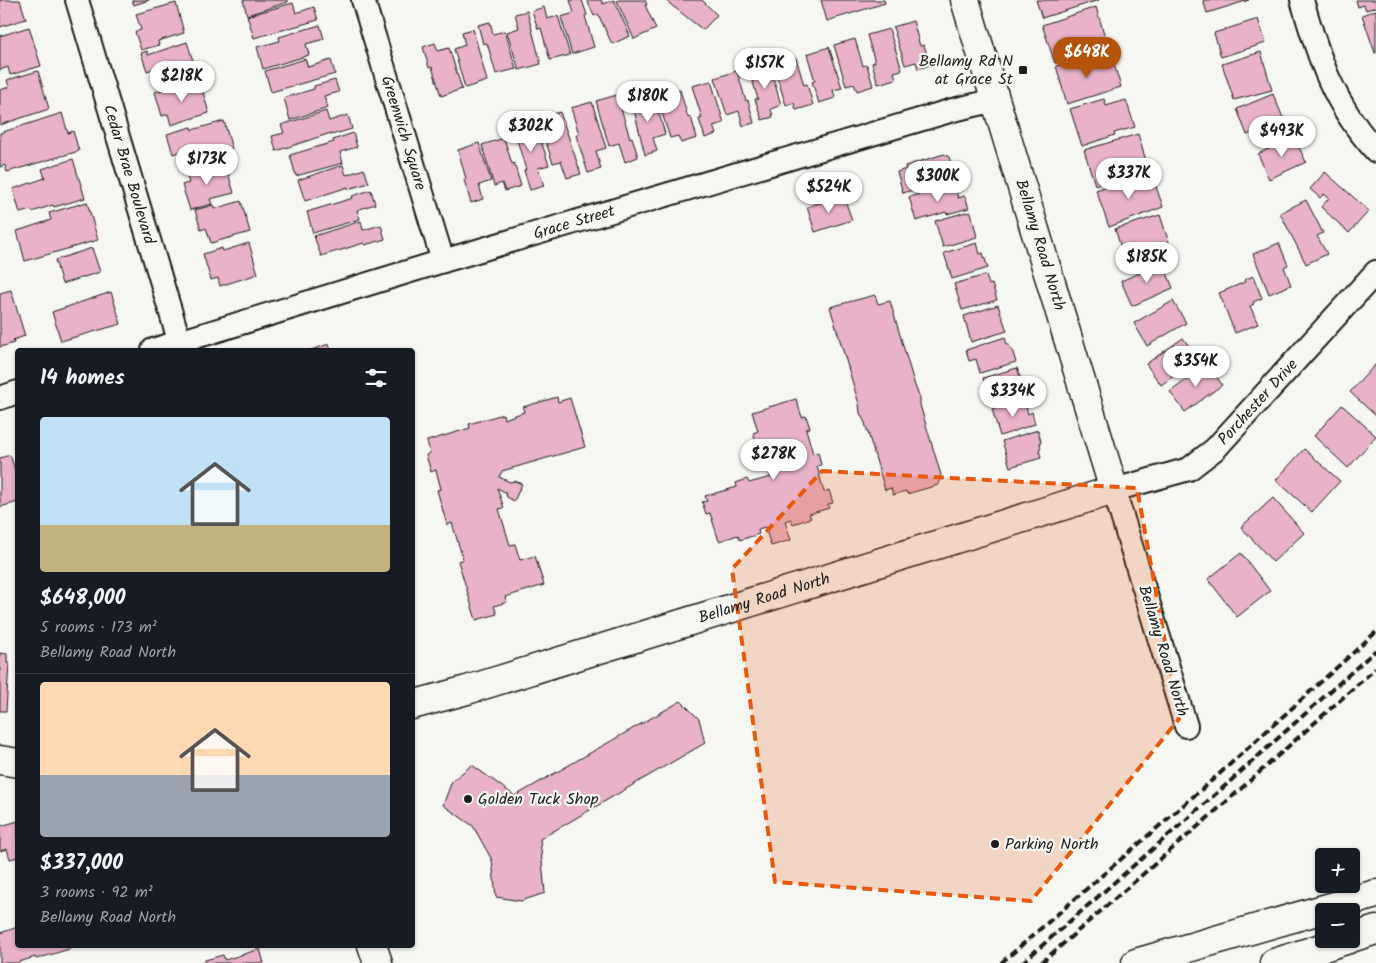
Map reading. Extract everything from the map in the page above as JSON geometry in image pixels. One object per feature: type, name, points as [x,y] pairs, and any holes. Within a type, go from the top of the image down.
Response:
[{"type":"street","name":"Cedar Brae Boulevard","points":[[77,0],[181,346]]},
{"type":"street","name":"Bellamy Road North","points":[[965,0],[1186,726]]},
{"type":"street","points":[[1302,0],[1320,61],[1339,103],[1376,151]]},
{"type":"street","name":"Greenwich Square","points":[[369,2],[443,261]]},
{"type":"street","name":"Grace Street","points":[[167,348],[181,346],[443,261],[953,110],[996,100]]},
{"type":"street","name":"Porchester Drive","points":[[1114,490],[1189,469],[1215,449],[1376,272]]},
{"type":"street","points":[[0,398],[15,393]]},
{"type":"street","name":"Bellamy Road North","points":[[415,704],[467,690],[1114,490]]},
{"type":"street","points":[[0,760],[15,763]]},
{"type":"street","points":[[1136,963],[1376,894]]},
{"type":"street","points":[[1360,935],[1376,930]]},
{"type":"street","points":[[373,948],[378,963]]},
{"type":"street","points":[[1274,963],[1320,948]]},
{"type":"highlighted area","points":[[822,471],[1137,488],[1179,719],[1031,901],[775,882],[732,569]]},
{"type":"building","points":[[0,0],[20,0],[26,19],[0,27]]},
{"type":"building","points":[[132,0],[149,0],[134,5]]},
{"type":"building","points":[[243,0],[287,0],[288,2],[247,15]]},
{"type":"building","points":[[570,0],[582,0],[594,47],[572,54],[561,17],[574,13]]},
{"type":"building","points":[[587,0],[601,0],[603,4],[614,0],[630,36],[612,44],[598,14],[594,16]]},
{"type":"building","points":[[645,0],[647,5],[645,5],[656,29],[634,39],[617,1]]},
{"type":"building","points":[[665,0],[702,0],[717,15],[703,30]]},
{"type":"building","points":[[821,0],[884,0],[885,3],[827,21]]},
{"type":"building","points":[[1036,0],[1099,0],[1042,18]]},
{"type":"building","points":[[1203,0],[1249,0],[1207,13]]},
{"type":"building","points":[[1356,0],[1376,0],[1376,7],[1366,10],[1364,5],[1358,7]]},
{"type":"building","points":[[176,3],[184,33],[158,41],[159,45],[141,50],[135,32],[141,30],[136,14]]},
{"type":"building","points":[[293,3],[296,13],[314,7],[318,20],[254,38],[247,16]]},
{"type":"building","points":[[544,7],[547,19],[558,16],[570,55],[550,60],[541,28],[538,29],[532,11]]},
{"type":"building","points":[[1096,7],[1105,37],[1083,44],[1086,53],[1055,63],[1042,25]]},
{"type":"building","points":[[1376,10],[1376,53],[1375,53],[1362,15]]},
{"type":"building","points":[[527,11],[541,64],[519,70],[507,32],[519,28],[515,14]]},
{"type":"building","points":[[1258,19],[1266,43],[1221,57],[1214,33]]},
{"type":"building","points":[[913,21],[920,46],[924,45],[930,65],[918,69],[916,62],[905,65],[893,27]]},
{"type":"building","points":[[490,22],[493,34],[505,31],[516,69],[496,74],[487,43],[483,44],[478,25]]},
{"type":"building","points":[[320,25],[324,39],[306,44],[309,55],[263,69],[257,47],[280,41],[279,37]]},
{"type":"building","points":[[29,27],[41,66],[10,75],[8,67],[0,70],[0,36]]},
{"type":"building","points":[[473,29],[487,81],[465,88],[454,49],[465,45],[462,32]]},
{"type":"building","points":[[889,29],[902,70],[894,72],[896,79],[878,84],[872,63],[875,62],[867,35]]},
{"type":"building","points":[[855,39],[863,66],[867,65],[873,86],[857,91],[854,84],[846,86],[834,45]]},
{"type":"building","points":[[187,42],[197,73],[158,85],[153,69],[147,71],[141,53],[147,51],[148,55]]},
{"type":"building","points":[[435,43],[438,51],[449,48],[462,89],[441,96],[432,67],[429,68],[423,47]]},
{"type":"building","points":[[829,47],[842,88],[833,90],[835,98],[819,103],[812,82],[815,81],[807,54]]},
{"type":"building","points":[[1261,52],[1272,90],[1234,100],[1222,64]]},
{"type":"building","points":[[1088,57],[1090,65],[1112,58],[1121,87],[1067,104],[1056,66]]},
{"type":"building","points":[[796,58],[804,85],[807,84],[813,105],[796,110],[794,103],[786,105],[773,64]]},
{"type":"building","points":[[305,59],[308,67],[331,60],[335,74],[271,92],[265,71]]},
{"type":"building","points":[[769,63],[781,105],[771,109],[773,117],[762,120],[755,99],[758,99],[749,69]]},
{"type":"building","points":[[38,71],[49,109],[0,125],[0,90],[9,87],[7,80]]},
{"type":"building","points":[[737,71],[754,123],[743,126],[739,111],[727,115],[715,78]]},
{"type":"building","points":[[335,80],[339,92],[324,96],[328,108],[290,120],[284,98]]},
{"type":"building","points":[[711,81],[724,123],[713,126],[716,134],[705,138],[699,119],[702,118],[692,86]]},
{"type":"building","points":[[200,82],[209,113],[171,125],[168,114],[162,116],[155,92]]},
{"type":"building","points":[[680,90],[688,118],[691,117],[697,138],[681,143],[678,136],[670,138],[657,97]]},
{"type":"building","points":[[1273,94],[1284,120],[1247,135],[1237,109]]},
{"type":"building","points":[[617,95],[638,157],[625,162],[619,143],[609,146],[596,101]]},
{"type":"building","points":[[654,96],[665,134],[653,138],[657,151],[645,155],[632,102]]},
{"type":"building","points":[[1104,99],[1106,106],[1126,100],[1135,127],[1082,146],[1070,109]]},
{"type":"building","points":[[592,102],[606,148],[596,151],[601,169],[588,173],[576,135],[579,134],[571,108]]},
{"type":"building","points":[[326,111],[329,121],[348,115],[352,129],[331,135],[331,133],[276,151],[272,136],[284,133],[281,125]]},
{"type":"building","points":[[560,112],[581,174],[567,178],[561,161],[553,163],[538,119]]},
{"type":"building","points":[[62,113],[68,133],[73,131],[79,151],[7,172],[5,165],[0,167],[0,133]]},
{"type":"building","points":[[534,120],[549,165],[538,168],[544,186],[530,190],[513,126]]},
{"type":"building","points":[[224,121],[232,149],[201,158],[202,160],[195,162],[192,148],[173,154],[167,134],[191,127],[192,130]]},
{"type":"building","points":[[353,133],[357,147],[340,152],[343,163],[296,176],[290,155],[334,142],[333,140]]},
{"type":"building","points":[[1138,134],[1146,161],[1126,167],[1128,175],[1095,185],[1084,150]]},
{"type":"building","points":[[1294,137],[1306,162],[1269,179],[1258,154]]},
{"type":"building","points":[[504,138],[521,186],[505,191],[502,183],[494,186],[482,145]]},
{"type":"building","points":[[479,143],[491,181],[479,185],[483,199],[471,203],[458,150]]},
{"type":"building","points":[[944,154],[949,157],[955,177],[903,193],[897,172],[906,169],[905,166]]},
{"type":"building","points":[[73,159],[85,198],[54,207],[53,205],[32,212],[31,210],[20,213],[13,189],[45,178],[42,169]]},
{"type":"building","points":[[225,163],[234,193],[210,199],[212,204],[190,210],[182,185],[189,183],[186,174]]},
{"type":"building","points":[[343,165],[346,175],[364,169],[369,183],[348,189],[348,187],[305,201],[298,180]]},
{"type":"building","points":[[1325,172],[1369,211],[1349,233],[1321,207],[1329,198],[1324,194],[1320,198],[1310,189]]},
{"type":"building","points":[[1130,178],[1132,185],[1153,178],[1163,207],[1109,227],[1096,190]]},
{"type":"building","points":[[954,184],[958,198],[965,196],[969,208],[947,214],[946,212],[916,221],[909,197]]},
{"type":"building","points":[[371,190],[375,204],[357,210],[360,219],[313,233],[307,212],[353,198],[352,196]]},
{"type":"building","points":[[843,195],[852,220],[815,232],[807,207]]},
{"type":"building","points":[[1306,200],[1323,233],[1317,236],[1327,254],[1306,264],[1280,213]]},
{"type":"building","points":[[241,201],[250,232],[211,243],[206,228],[201,230],[195,210],[213,205],[214,209]]},
{"type":"building","points":[[87,202],[98,240],[25,261],[17,231],[51,220],[49,213]]},
{"type":"building","points":[[971,212],[977,237],[943,247],[935,221]]},
{"type":"building","points":[[1160,215],[1170,246],[1125,260],[1115,229]]},
{"type":"building","points":[[361,221],[363,230],[381,225],[385,239],[365,245],[364,243],[321,256],[314,236]]},
{"type":"building","points":[[249,243],[258,274],[220,286],[218,278],[211,280],[203,254],[222,248],[223,251]]},
{"type":"building","points":[[977,243],[980,254],[983,253],[988,268],[952,279],[944,253]]},
{"type":"building","points":[[1279,243],[1288,265],[1284,267],[1291,285],[1269,294],[1253,254]]},
{"type":"building","points":[[92,248],[100,272],[62,284],[55,260]]},
{"type":"building","points":[[1163,263],[1173,288],[1132,306],[1121,281]]},
{"type":"building","points":[[986,275],[989,285],[992,284],[997,300],[962,310],[954,284]]},
{"type":"building","points":[[1253,276],[1262,298],[1253,302],[1254,304],[1250,306],[1258,324],[1235,333],[1219,293],[1245,282],[1244,280]]},
{"type":"building","points":[[11,290],[25,336],[13,340],[14,343],[0,347],[0,293]]},
{"type":"building","points":[[111,292],[121,324],[61,341],[52,312]]},
{"type":"building","points":[[875,295],[878,304],[890,301],[920,398],[920,405],[941,475],[938,485],[907,494],[906,491],[893,495],[891,488],[885,490],[865,423],[860,413],[830,307]]},
{"type":"building","points":[[1173,301],[1186,323],[1147,346],[1134,323]]},
{"type":"building","points":[[998,305],[1007,331],[971,342],[964,316]]},
{"type":"building","points":[[1005,337],[1016,362],[980,373],[976,359],[969,361],[966,350]]},
{"type":"building","points":[[1183,338],[1198,359],[1208,352],[1212,358],[1199,367],[1195,361],[1161,385],[1146,364]]},
{"type":"building","points":[[329,344],[330,348],[317,348]]},
{"type":"building","points":[[1208,364],[1222,385],[1185,412],[1170,392]]},
{"type":"building","points":[[1376,364],[1376,416],[1350,392]]},
{"type":"building","points":[[1017,368],[1026,394],[991,404],[983,378]]},
{"type":"building","points":[[557,397],[558,402],[570,398],[585,447],[502,471],[499,477],[510,482],[515,481],[522,484],[514,501],[507,497],[505,492],[497,488],[504,508],[499,509],[510,545],[515,544],[520,560],[535,556],[544,585],[505,597],[507,602],[494,606],[497,614],[476,620],[458,561],[463,559],[452,523],[447,525],[437,490],[441,489],[436,470],[431,472],[426,455],[430,453],[427,441],[470,428],[469,424],[503,414],[504,419],[524,412],[523,407]]},
{"type":"building","points":[[796,399],[802,417],[806,416],[810,428],[806,429],[813,454],[818,452],[821,465],[817,466],[824,492],[829,490],[833,503],[828,504],[829,508],[809,514],[811,518],[793,524],[791,519],[785,521],[791,540],[771,546],[765,527],[758,529],[759,534],[740,540],[738,535],[719,541],[710,513],[706,514],[702,502],[707,501],[705,496],[737,487],[736,483],[747,479],[749,483],[771,477],[769,470],[765,471],[761,460],[766,458],[762,443],[757,445],[753,433],[758,431],[752,412]]},
{"type":"building","points":[[1024,400],[1028,414],[1032,412],[1035,424],[1000,436],[992,409]]},
{"type":"building","points":[[1342,405],[1376,436],[1348,468],[1314,436]]},
{"type":"building","points":[[1038,430],[1041,442],[1041,448],[1039,449],[1041,458],[1010,467],[1002,441]]},
{"type":"building","points":[[1304,449],[1340,481],[1312,512],[1276,480]]},
{"type":"building","points":[[10,455],[15,470],[15,503],[0,507],[0,458]]},
{"type":"building","points":[[1273,498],[1304,533],[1273,562],[1241,527]]},
{"type":"building","points":[[1241,553],[1270,591],[1237,617],[1208,579]]},
{"type":"building","points":[[0,653],[7,654],[7,663],[9,663],[6,711],[0,711]]},
{"type":"building","points":[[681,701],[699,719],[705,743],[540,839],[545,893],[521,901],[496,897],[492,860],[473,826],[443,805],[452,781],[472,765],[515,796]]},
{"type":"building","points":[[0,822],[1,826],[15,822],[15,858],[10,859],[7,849],[0,851]]},
{"type":"building","points":[[15,928],[15,948],[73,948],[36,959],[35,957],[16,963],[0,963],[0,933]]},
{"type":"building","points":[[260,949],[264,963],[203,963],[205,960],[223,955],[225,960]]},
{"type":"railway","points":[[1001,963],[1217,776],[1376,632]]},
{"type":"railway","points":[[1022,963],[1226,785],[1376,650]]},
{"type":"railway","points":[[1041,963],[1376,668]]},
{"type":"place","name":"Bellamy Rd N at Grace St","points":[[1023,70]]},
{"type":"place","name":"Golden Tuck Shop","points":[[468,799]]},
{"type":"place","name":"Parking North","points":[[995,844]]}]
